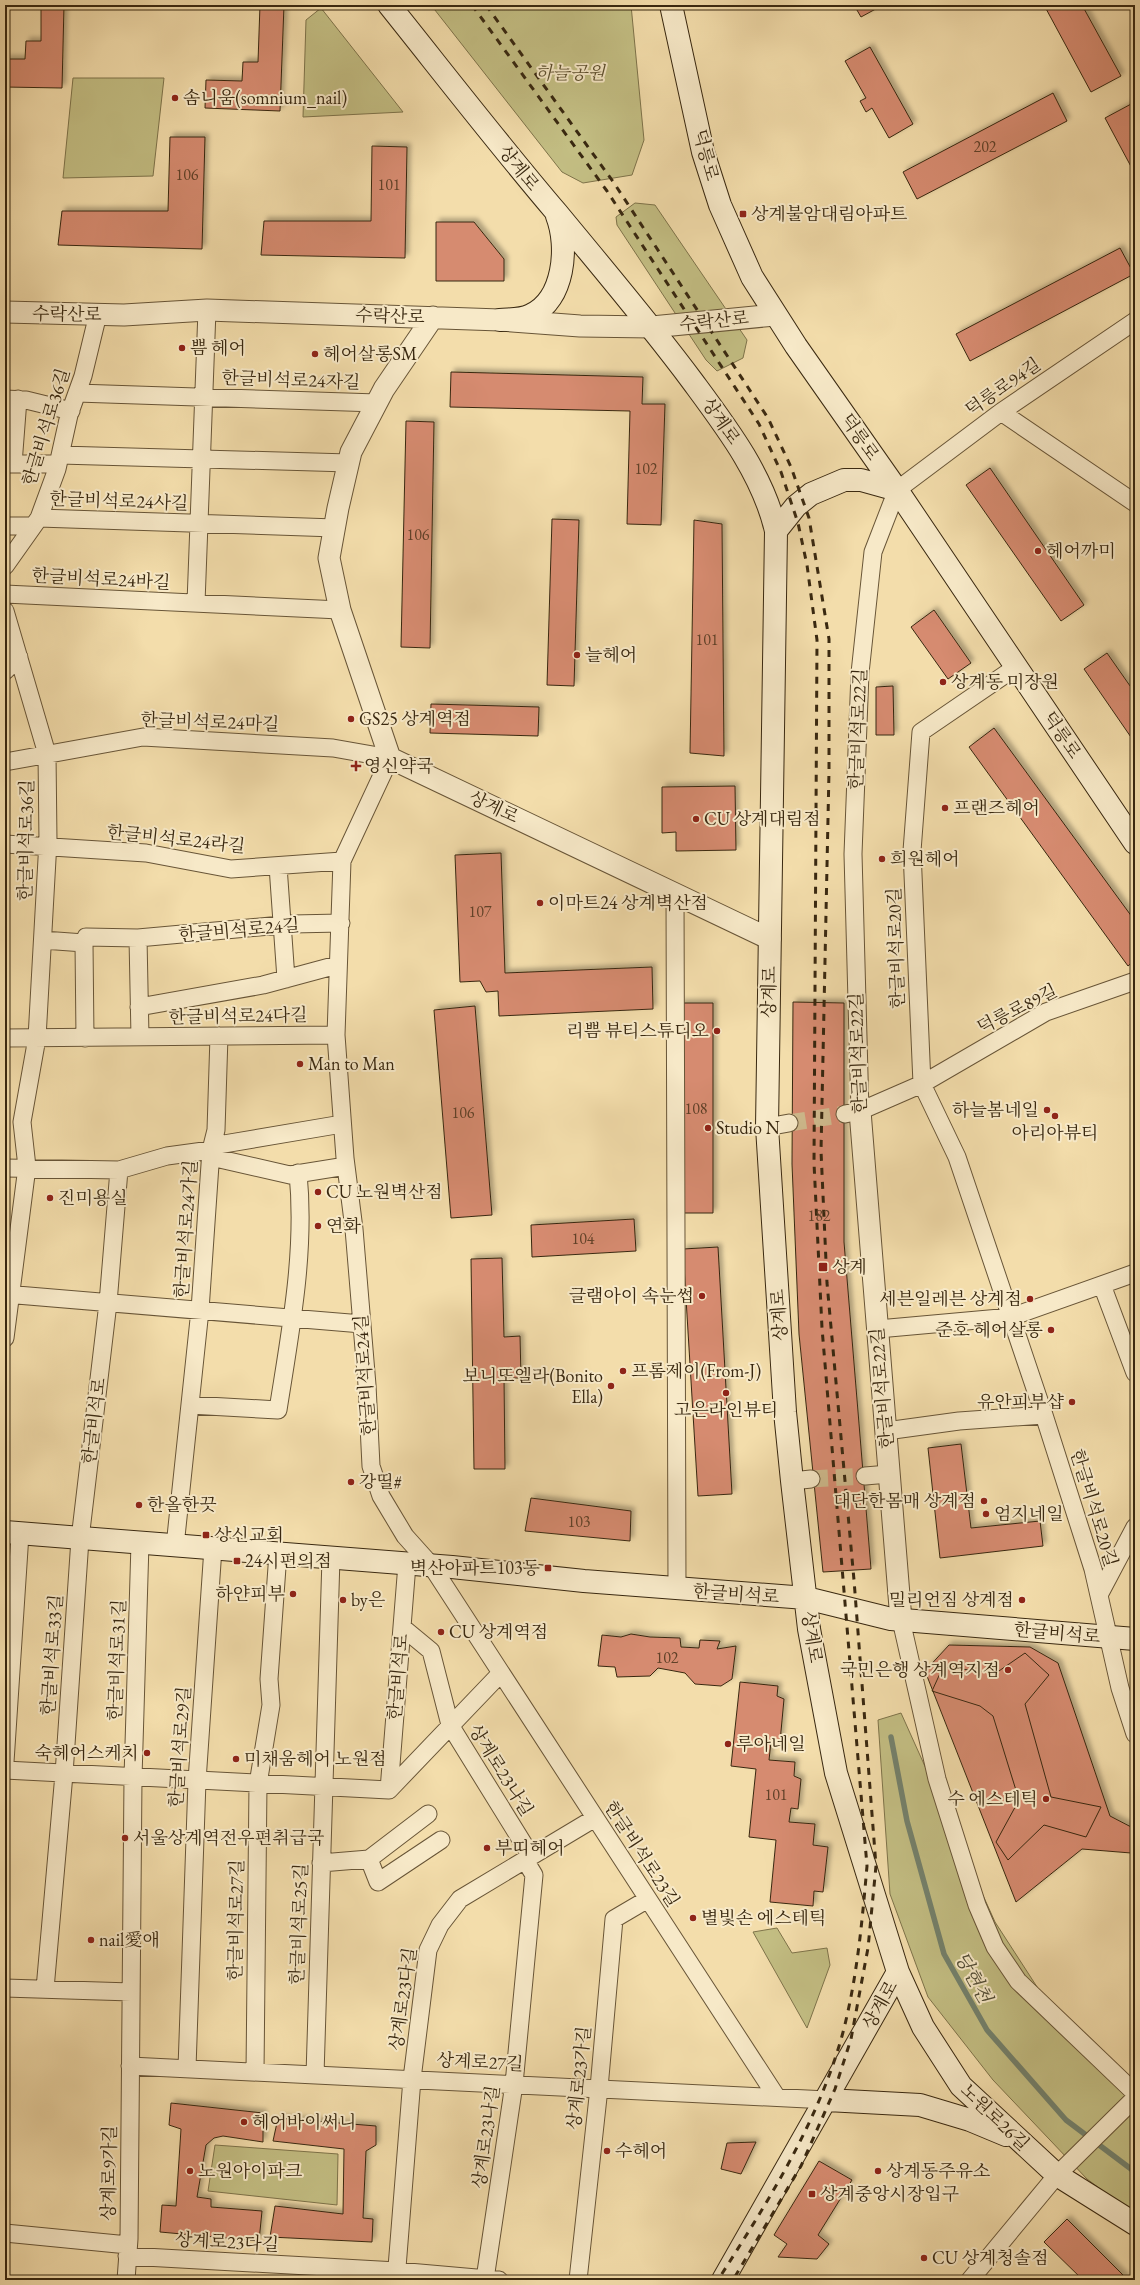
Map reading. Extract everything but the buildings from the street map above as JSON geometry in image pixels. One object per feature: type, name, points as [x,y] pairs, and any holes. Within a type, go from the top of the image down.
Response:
[{"type":"main road","name":"상계로","points":[[389,5],[555,211],[652,327],[736,442],[764,493],[776,531],[767,1127],[785,1412],[802,1480],[806,1598],[809,1629],[836,1773],[898,1972],[827,2100],[723,2280]]},
{"type":"main road","name":"덕릉로","points":[[671,5],[704,152],[720,205],[752,277],[775,315],[897,490],[1016,668],[1133,834]]},
{"type":"main road","points":[[500,320],[532,315],[548,302],[554,291],[563,251],[560,225],[555,211]]},
{"type":"main road","points":[[776,531],[796,506],[811,494],[844,480],[861,480],[897,490]]},
{"type":"main road","name":"한글비석로","points":[[13,1533],[140,1544],[213,1548],[432,1565],[677,1589],[806,1598],[891,1619],[1135,1639]]},
{"type":"main road","name":"노원로26길","points":[[898,1972],[923,2027],[961,2086],[1057,2176],[1135,2224]]},
{"type":"main road","points":[[827,2100],[920,2105],[970,2120],[1020,2142]]},
{"type":"street","name":"수락산로","points":[[5,312],[124,315],[207,310],[433,317],[580,326],[652,327],[775,315]]},
{"type":"street","name":"한글비석로24자길","points":[[203,397],[207,310]]},
{"type":"street","name":"한글비석로36길","points":[[5,566],[36,522],[59,460],[98,314]]},
{"type":"street","points":[[390,758],[340,610],[330,558],[335,528],[352,452],[377,404],[433,317]]},
{"type":"street","name":"덕릉로94길","points":[[897,490],[1001,412],[1135,321]]},
{"type":"street","name":"한글비석로24자길","points":[[77,393],[377,404]]},
{"type":"street","name":"한글비석로24사길","points":[[199,523],[203,397]]},
{"type":"street","points":[[71,411],[12,399],[9,464],[59,460],[201,459],[349,463]]},
{"type":"street","points":[[1001,412],[1135,503]]},
{"type":"street","name":"한글비석로22길","points":[[897,490],[873,552],[860,673],[853,854],[853,1113],[878,1330],[901,1620]]},
{"type":"street","name":"한글비석로24사길","points":[[5,526],[36,522],[199,523],[335,528]]},
{"type":"street","name":"한글비석로24바길","points":[[196,603],[199,523]]},
{"type":"street","name":"한글비석로24바길","points":[[5,594],[340,610]]},
{"type":"street","name":"한글비석로36길","points":[[5,611],[47,754],[48,848],[37,1038],[22,1122],[27,1167],[8,1294],[5,1338]]},
{"type":"street","points":[[5,671],[18,657]]},
{"type":"street","name":"한글비석로20길","points":[[1016,668],[921,732],[912,851],[922,1084],[957,1157],[1044,1415],[1093,1569],[1120,1688],[1135,1734]]},
{"type":"street","name":"한글비석로24마길","points":[[5,762],[143,737],[333,748],[390,758]]},
{"type":"street","name":"상계로","points":[[390,758],[770,939]]},
{"type":"street","name":"한글비석로24길","points":[[390,758],[342,862],[336,1035],[342,1124],[362,1324],[370,1466],[381,1496],[405,1536],[432,1565]]},
{"type":"street","name":"한글비석로24라길","points":[[5,844],[48,848],[146,853],[231,868],[342,862]]},
{"type":"street","points":[[278,866],[281,926],[286,979]]},
{"type":"street","points":[[675,893],[677,1589]]},
{"type":"street","name":"한글비석로24길","points":[[138,938],[281,926],[341,923]]},
{"type":"street","points":[[85,1038],[84,943],[86,937],[138,938],[140,1037]]},
{"type":"street","points":[[43,940],[84,943]]},
{"type":"street","points":[[140,1007],[263,985],[338,965]]},
{"type":"street","name":"덕릉로89길","points":[[922,1084],[1046,1012],[1135,981]]},
{"type":"street","name":"한글비석로24다길","points":[[5,1038],[336,1035]]},
{"type":"street","name":"한글비석로24가길","points":[[200,1310],[211,1151],[216,1130],[219,1036]]},
{"type":"street","points":[[853,1113],[922,1084]]},
{"type":"street","points":[[767,1127],[789,1123]]},
{"type":"street","points":[[5,1168],[27,1167],[118,1170],[167,1156],[211,1151],[342,1124]]},
{"type":"street","points":[[211,1151],[290,1175],[346,1166]]},
{"type":"street","points":[[108,1303],[118,1170]]},
{"type":"street","points":[[190,1405],[278,1410],[292,1319],[300,1231],[301,1198],[298,1173]]},
{"type":"street","points":[[878,1330],[1011,1317],[1135,1273]]},
{"type":"street","points":[[1102,1285],[1135,1373]]},
{"type":"street","name":"한글비석로24가길","points":[[8,1294],[362,1324]]},
{"type":"street","name":"한글비석로","points":[[80,1539],[108,1303]]},
{"type":"street","points":[[175,1546],[200,1310]]},
{"type":"street","points":[[886,1431],[959,1421],[1044,1415]]},
{"type":"street","points":[[865,1476],[889,1474]]},
{"type":"street","points":[[1099,1595],[1135,1527]]},
{"type":"street","points":[[5,1762],[13,1533]]},
{"type":"street","name":"한글비석로33길","points":[[45,1989],[64,1774],[80,1539]]},
{"type":"street","name":"한글비석로31길","points":[[130,2066],[133,1778],[140,1544]]},
{"type":"street","name":"한글비석로29길","points":[[187,2068],[197,1781],[213,1548]]},
{"type":"street","name":"한글비석로27길","points":[[255,2072],[258,1784],[271,1704],[269,1679],[278,1553]]},
{"type":"street","name":"한글비석로25길","points":[[315,2075],[331,1558]]},
{"type":"street","name":"한글비석로","points":[[389,1790],[407,1564]]},
{"type":"street","name":"한글비석로23길","points":[[432,1565],[776,2096]]},
{"type":"street","points":[[901,1620],[937,1779],[977,1905],[994,1947],[1018,1981],[1135,2093]]},
{"type":"street","name":"상계로23나길","points":[[396,2275],[492,2279],[514,2084],[534,1875],[528,1858],[450,1725],[431,1651],[402,1627]]},
{"type":"street","points":[[5,1770],[133,1778],[389,1790],[501,1673]]},
{"type":"street","points":[[321,1863],[368,1859],[428,1814]]},
{"type":"street","name":"상계로23다길","points":[[5,2233],[128,2250],[396,2275],[412,2079],[428,1950],[440,1925],[460,1899],[595,1818]]},
{"type":"street","points":[[368,1859],[378,1882],[441,1840]]},
{"type":"street","name":"상계로23가길","points":[[578,2280],[599,2088],[614,1919],[648,1899]]},
{"type":"street","points":[[5,1988],[131,1992]]},
{"type":"street","name":"상계로27길","points":[[130,2066],[776,2096],[827,2100]]},
{"type":"street","name":"상계로9가길","points":[[126,2280],[128,2250],[130,2066]]},
{"type":"street","points":[[970,2280],[1057,2176],[1135,2098]]},
{"type":"green space","name":"하늘공원","points":[[431,5],[631,5],[644,140],[632,175],[583,183],[562,172]]},
{"type":"green space","points":[[321,8],[403,112],[303,117],[306,20]]},
{"type":"green space","points":[[73,78],[164,78],[153,176],[63,178]]},
{"type":"green space","points":[[635,203],[655,205],[747,340],[743,358],[717,371],[706,360],[617,225],[616,217]]},
{"type":"green space","points":[[901,1713],[995,1922],[1074,2044],[1135,2101],[1135,2215],[1087,2179],[993,2080],[928,1997],[890,1894],[878,1720]]},
{"type":"green space","points":[[777,1928],[792,1953],[827,1948],[830,1965],[807,2028],[753,1932]]},
{"type":"green space","points":[[215,2145],[338,2154],[337,2205],[208,2191]]},
{"type":"waterway","name":"당현천","points":[[891,1737],[907,1821],[944,1954],[987,2030],[1066,2120],[1135,2172]]},
{"type":"tunnel","points":[[789,1123],[845,1114]]},
{"type":"tunnel","points":[[811,1479],[865,1476]]},
{"type":"railway","points":[[472,5],[607,191],[759,424],[781,472],[798,523],[807,565],[817,640],[814,1163],[822,1328],[867,1866],[861,1930],[852,1994],[832,2069],[805,2132],[789,2162],[755,2222],[718,2280]]},
{"type":"railway","points":[[486,5],[614,183],[768,418],[791,467],[809,518],[829,639],[829,771],[821,1151],[827,1283],[854,1580],[876,1866],[868,1948],[851,2039],[835,2089],[801,2166],[733,2280]]},
{"type":"place","name":"솜니움(somnium_nail)","points":[[175,98]]},
{"type":"place","name":"상계불암대림아파트","points":[[743,214]]},
{"type":"place","name":"쁨 헤어","points":[[182,348]]},
{"type":"place","name":"헤어살롱SM","points":[[315,354]]},
{"type":"place","name":"헤어까미","points":[[1038,551]]},
{"type":"place","name":"늘헤어","points":[[577,655]]},
{"type":"place","name":"상계동 미장원","points":[[943,682]]},
{"type":"place","name":"GS25 상계역점","points":[[351,719]]},
{"type":"place","name":"영신약국","points":[[356,766]]},
{"type":"place","name":"프랜즈헤어","points":[[945,808]]},
{"type":"place","name":"CU 상계대림점","points":[[696,819]]},
{"type":"place","name":"희원헤어","points":[[882,859]]},
{"type":"place","name":"이마트24 상계벽산점","points":[[540,903]]},
{"type":"place","name":"리쁨 뷰티스튜디오","points":[[717,1031]]},
{"type":"place","name":"Man to Man","points":[[300,1064]]},
{"type":"place","name":"하늘봄네일","points":[[1047,1110]]},
{"type":"place","name":"아리아뷰티","points":[[1055,1116]]},
{"type":"place","name":"Studio N","points":[[708,1128]]},
{"type":"place","name":"CU 노원벽산점","points":[[318,1192]]},
{"type":"place","name":"진미용실","points":[[50,1198]]},
{"type":"place","name":"연화","points":[[318,1226]]},
{"type":"place","name":"상계","points":[[823,1267]]},
{"type":"place","name":"글램아이 속눈썹","points":[[702,1296]]},
{"type":"place","name":"세븐일레븐 상계점","points":[[1030,1299]]},
{"type":"place","name":"준호 헤어살롱","points":[[1051,1330]]},
{"type":"place","name":"프롬제이(From-J)","points":[[623,1371]]},
{"type":"place","name":"보니또엘라(Bonito Ella)","points":[[611,1386]]},
{"type":"place","name":"고은라인뷰티","points":[[726,1393]]},
{"type":"place","name":"유안피부샵","points":[[1072,1402]]},
{"type":"place","name":"강띨#","points":[[351,1482]]},
{"type":"place","name":"대단한몸매 상계점","points":[[984,1501]]},
{"type":"place","name":"한올한끗","points":[[139,1505]]},
{"type":"place","name":"엄지네일","points":[[986,1514]]},
{"type":"place","name":"상신교회","points":[[206,1535]]},
{"type":"place","name":"24시편의점","points":[[237,1561]]},
{"type":"place","name":"벽산아파트103동","points":[[548,1568]]},
{"type":"place","name":"하얀피부","points":[[293,1594]]},
{"type":"place","name":"by은","points":[[343,1600]]},
{"type":"place","name":"밀리언짐 상계점","points":[[1022,1600]]},
{"type":"place","name":"CU 상계역점","points":[[441,1632]]},
{"type":"place","name":"국민은행 상계역지점","points":[[1008,1670]]},
{"type":"place","name":"루아네일","points":[[728,1744]]},
{"type":"place","name":"숙헤어스케치","points":[[147,1753]]},
{"type":"place","name":"미채움헤어 노원점","points":[[236,1759]]},
{"type":"place","name":"수 에스테틱","points":[[1046,1799]]},
{"type":"place","name":"서울상계역전우편취급국","points":[[125,1838]]},
{"type":"place","name":"부띠헤어","points":[[487,1848]]},
{"type":"place","name":"별빛손 에스테틱","points":[[693,1918]]},
{"type":"place","name":"nail愛애","points":[[91,1940]]},
{"type":"place","name":"헤어바이써니","points":[[244,2122]]},
{"type":"place","name":"수헤어","points":[[607,2151]]},
{"type":"place","name":"노원아이파크","points":[[190,2171]]},
{"type":"place","name":"상계동주유소","points":[[878,2171]]},
{"type":"place","name":"상계중앙시장입구","points":[[812,2194]]},
{"type":"place","name":"CU 상계청솔점","points":[[924,2258]]}]
